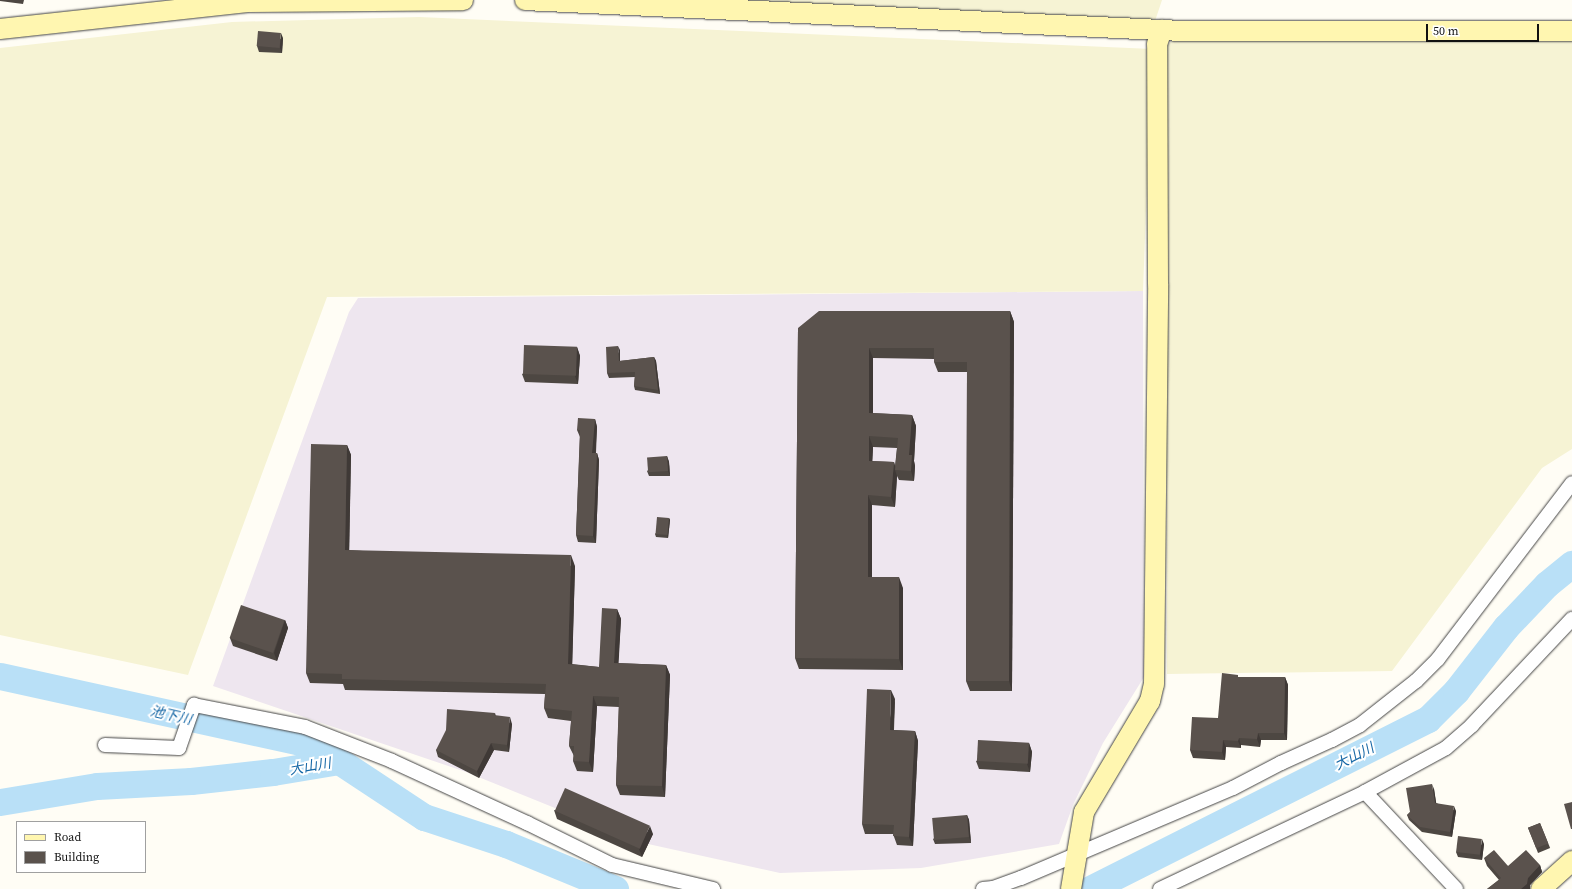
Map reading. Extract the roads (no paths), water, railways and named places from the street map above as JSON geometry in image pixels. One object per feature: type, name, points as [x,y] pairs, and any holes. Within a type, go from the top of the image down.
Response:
[{"type":"street","points":[[0,29],[250,2],[463,0]]},
{"type":"street","points":[[525,0],[1162,30],[1572,31]]},
{"type":"street","points":[[1071,889],[1084,812],[1150,701],[1154,684],[1158,284],[1157,44],[1162,30]]},
{"type":"street","points":[[983,889],[993,888],[1021,878],[1233,788],[1360,725],[1416,681],[1438,659],[1572,483]]},
{"type":"street","points":[[1160,889],[1365,792],[1446,748],[1472,725],[1572,619]]},
{"type":"street","points":[[104,745],[179,748],[194,705],[305,727],[392,761],[612,865],[713,889]]},
{"type":"street","points":[[1365,792],[1456,889]]},
{"type":"street","points":[[1542,889],[1572,861]]},
{"type":"waterway","name":"大山川","points":[[1090,889],[1428,719],[1456,691],[1506,627],[1547,584],[1572,564]]},
{"type":"waterway","name":"池下川","points":[[0,676],[300,742],[339,761],[424,817],[506,844],[615,889]]},
{"type":"waterway","name":"大山川","points":[[0,802],[97,786],[191,781],[273,772],[339,761]]}]
